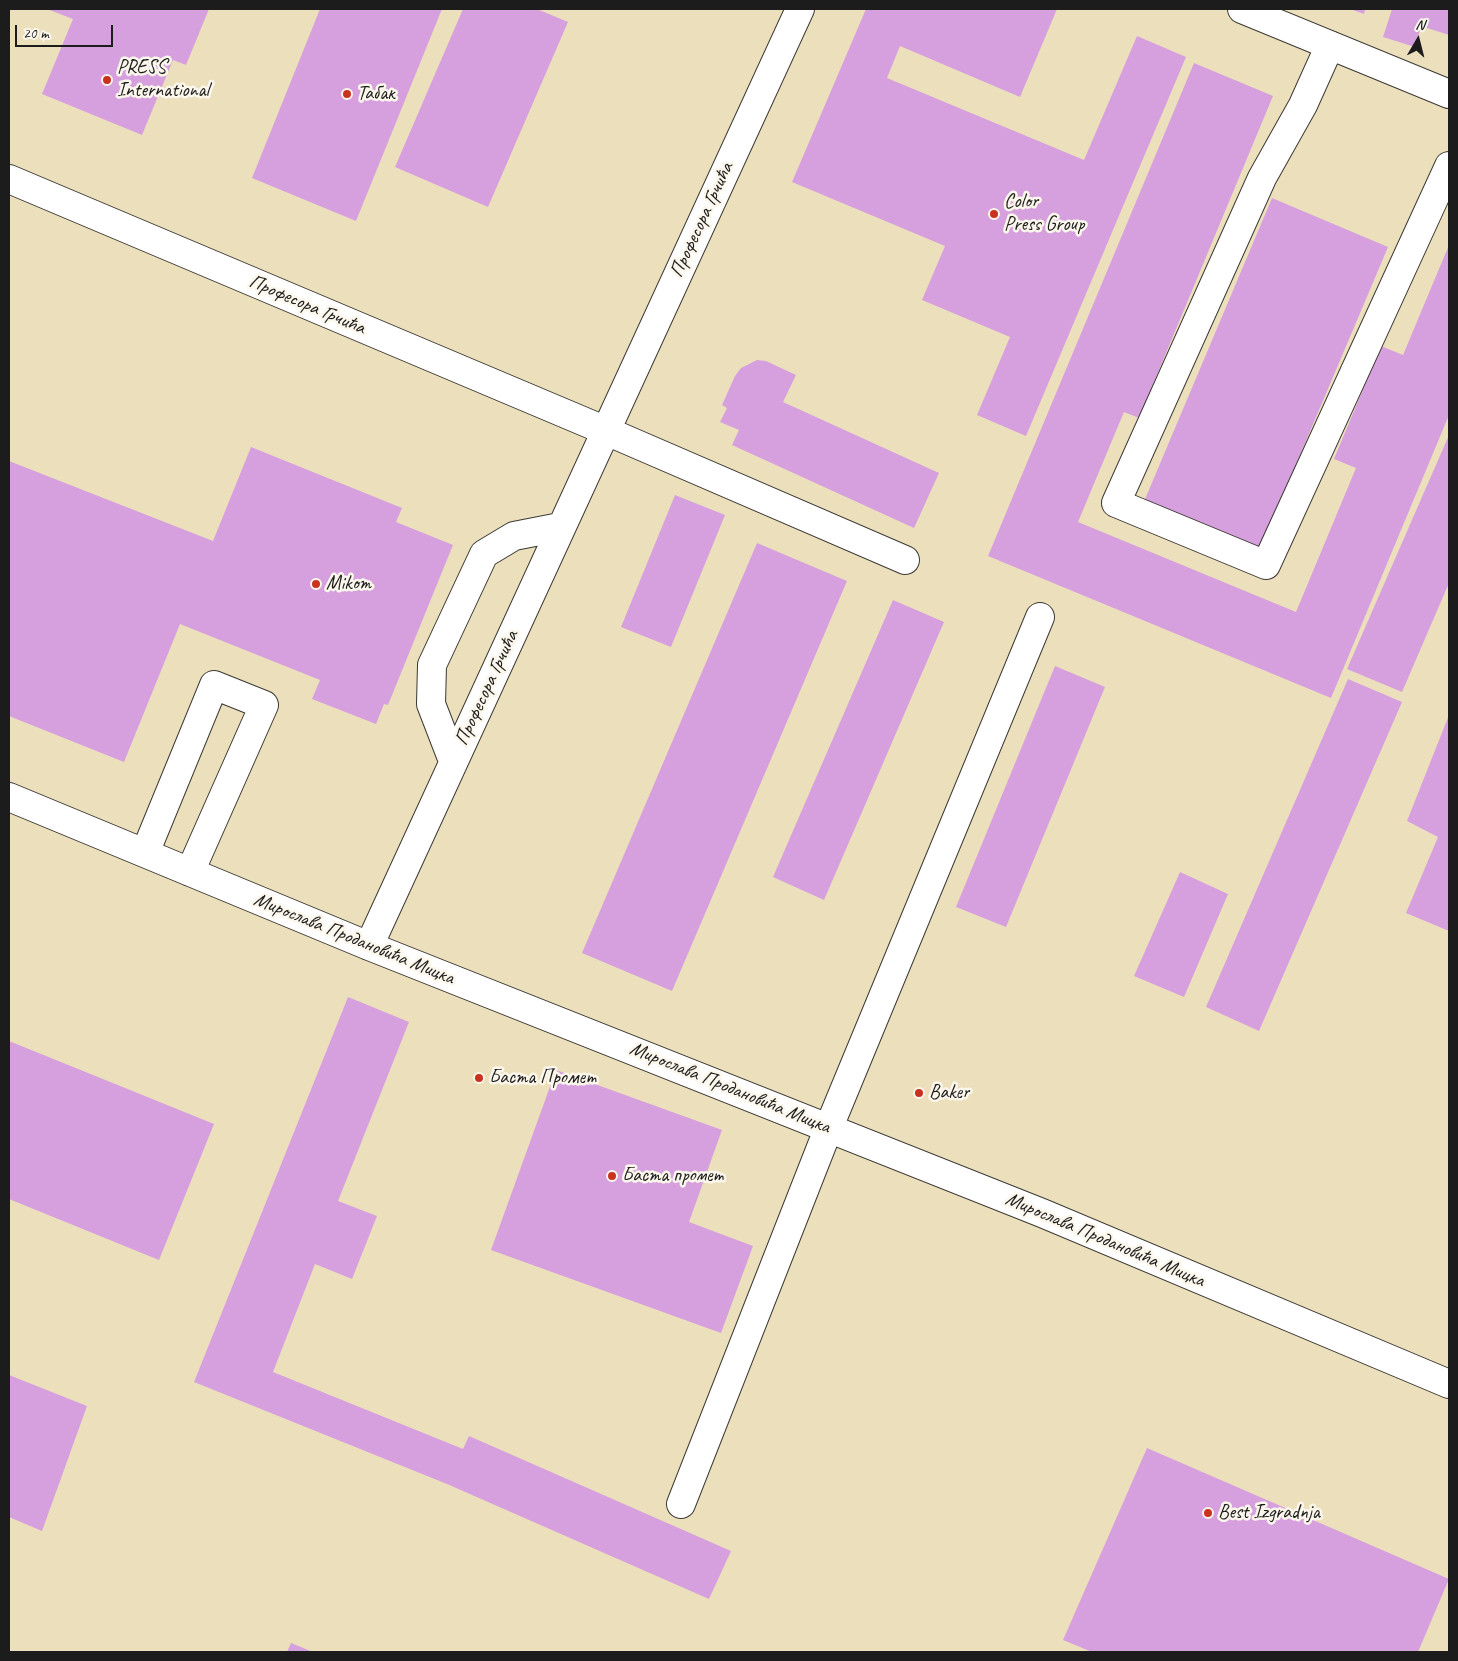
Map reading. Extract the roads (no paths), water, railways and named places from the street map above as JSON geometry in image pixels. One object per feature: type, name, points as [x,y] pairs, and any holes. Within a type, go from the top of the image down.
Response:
[{"type":"street","name":"Професора Грчића","points":[[369,946],[604,430],[800,9]]},
{"type":"street","points":[[1242,9],[1449,94]]},
{"type":"street","points":[[1330,45],[1303,105],[1262,178],[1116,503],[1266,565],[1449,166]]},
{"type":"street","name":"Професора Грчића","points":[[9,179],[604,430]]},
{"type":"street","points":[[604,430],[905,560]]},
{"type":"street","points":[[453,762],[431,704],[432,665],[484,554],[514,536],[560,528]]},
{"type":"street","points":[[680,1504],[828,1127],[1040,617]]},
{"type":"street","points":[[145,853],[214,685],[264,705],[190,872]]},
{"type":"street","name":"Мирослава Продановића Мицка","points":[[9,797],[369,946],[1042,1213],[1449,1384]]},
{"type":"place","name":"PRESS International","points":[[107,80]]},
{"type":"place","name":"Табак","points":[[347,94]]},
{"type":"place","name":"Color Press Group","points":[[994,214]]},
{"type":"place","name":"Mikom","points":[[316,584]]},
{"type":"place","name":"Баста Промет","points":[[479,1078]]},
{"type":"place","name":"Baker","points":[[919,1093]]},
{"type":"place","name":"Баста промет","points":[[612,1176]]},
{"type":"place","name":"Best Izgradnja","points":[[1208,1513]]}]
